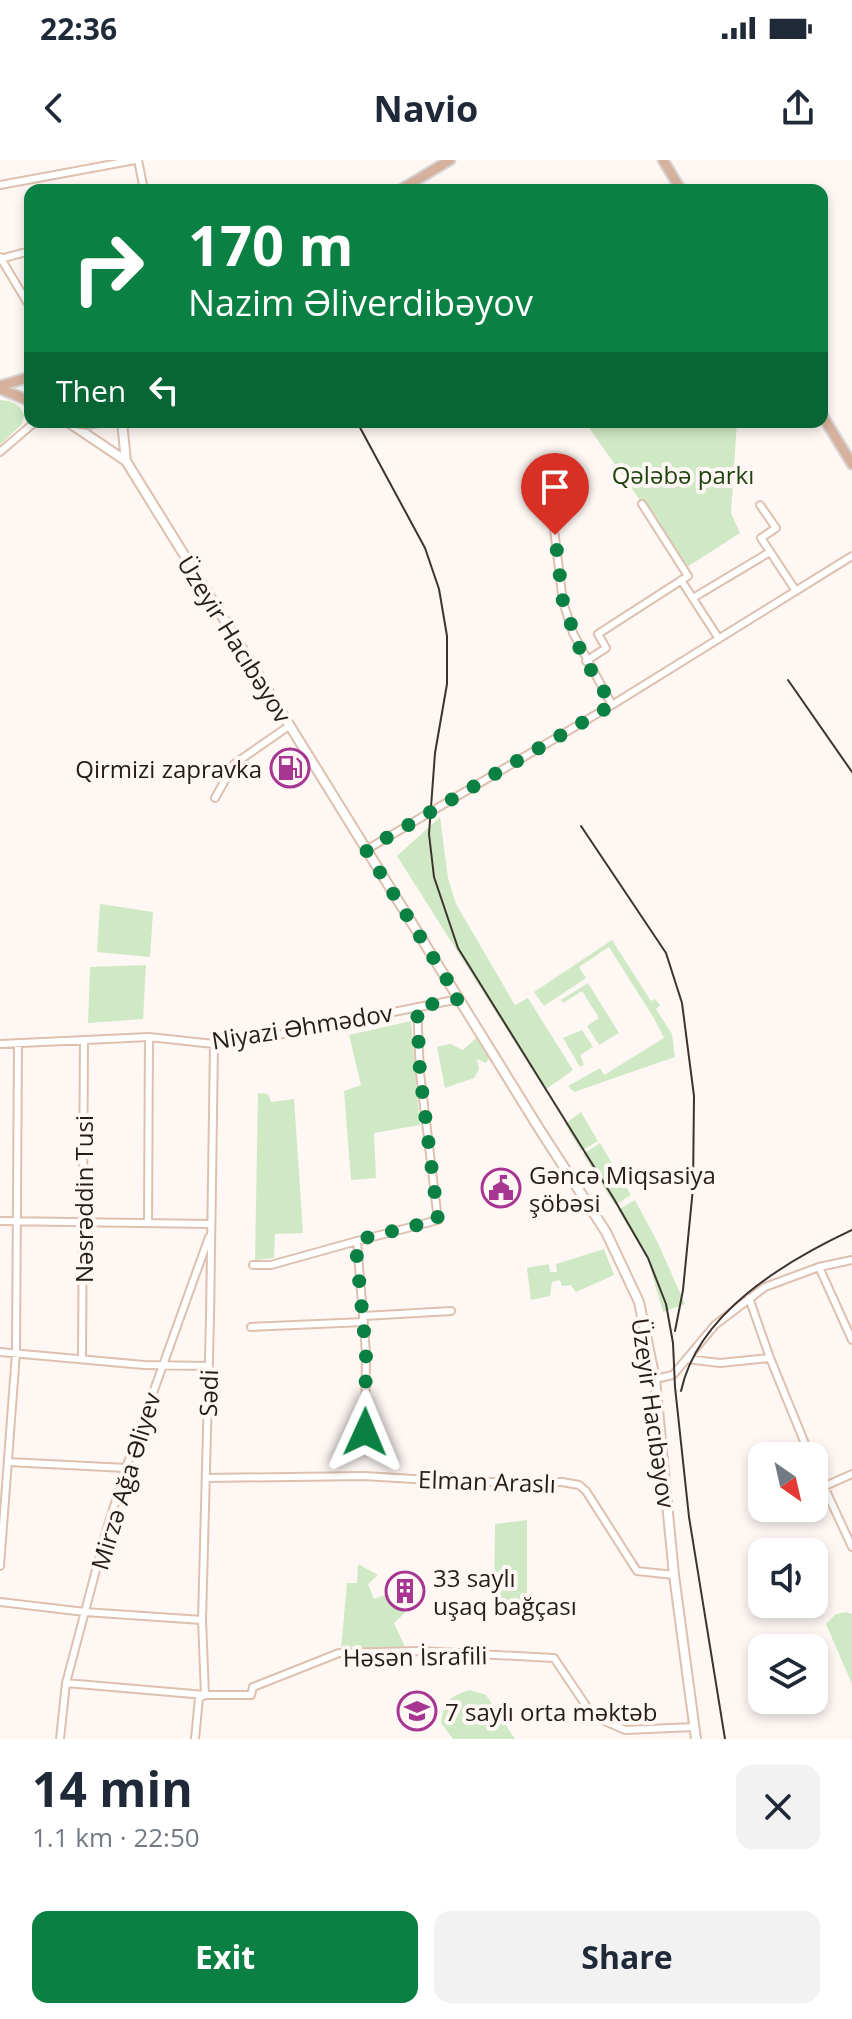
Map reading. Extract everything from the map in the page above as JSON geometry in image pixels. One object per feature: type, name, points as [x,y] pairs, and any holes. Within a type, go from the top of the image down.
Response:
[{"type":"main road","points":[[410,184],[450,160]]},
{"type":"main road","points":[[663,160],[677,184]]},
{"type":"main road","points":[[0,387],[24,379]]},
{"type":"main road","points":[[0,387],[24,398]]},
{"type":"main road","points":[[828,425],[852,464]]},
{"type":"main road","points":[[76,428],[126,461]]},
{"type":"main road","points":[[123,428],[126,461]]},
{"type":"main road","name":"Üzeyir Hacıbəyov","points":[[126,461],[606,1232],[639,1302],[655,1379],[674,1575],[696,1739]]},
{"type":"street","points":[[0,185],[136,160],[142,184]]},
{"type":"street","points":[[24,253],[0,259],[24,297]]},
{"type":"street","points":[[0,452],[28,428]]},
{"type":"street","points":[[541,499],[553,521],[563,602],[586,661],[612,705]]},
{"type":"street","points":[[586,661],[606,648],[598,634],[688,576],[642,504]]},
{"type":"street","points":[[760,505],[776,528],[761,538],[796,591]]},
{"type":"street","points":[[693,598],[770,552]]},
{"type":"street","points":[[366,850],[612,705],[852,556]]},
{"type":"street","points":[[681,580],[719,639]]},
{"type":"street","points":[[215,798],[234,764],[289,726]]},
{"type":"street","name":"Niyazi Əhmədov","points":[[0,1044],[149,1037],[214,1044],[283,1034],[459,999]]},
{"type":"street","points":[[253,1265],[271,1265],[438,1220],[420,1073],[417,1007]]},
{"type":"street","points":[[148,1223],[149,1037]]},
{"type":"street","name":"Nəsrəddin Tusi","points":[[82,1359],[84,1040]]},
{"type":"street","points":[[0,1566],[16,1353],[18,1043]]},
{"type":"street","name":"Sədi","points":[[195,1739],[199,1698],[205,1695],[202,1620],[214,1044]]},
{"type":"street","points":[[0,1221],[211,1227]]},
{"type":"street","name":"Mirzə Ağa Əliyev","points":[[60,1739],[66,1683],[126,1468],[211,1227]]},
{"type":"street","points":[[357,1241],[367,1374],[365,1432]]},
{"type":"street","points":[[655,1379],[673,1375],[715,1325],[765,1287],[819,1267],[852,1260]]},
{"type":"street","points":[[819,1267],[852,1340]]},
{"type":"street","points":[[749,1298],[804,1442]]},
{"type":"street","points":[[251,1327],[451,1311]]},
{"type":"street","points":[[0,1352],[162,1366],[209,1366]]},
{"type":"street","points":[[686,1359],[720,1363],[770,1358]]},
{"type":"street","points":[[8,1462],[126,1468]]},
{"type":"street","points":[[828,1485],[852,1474]]},
{"type":"street","name":"Elman Araslı","points":[[206,1478],[364,1476],[579,1485],[593,1501],[637,1571],[674,1575]]},
{"type":"street","points":[[828,1497],[852,1547]]},
{"type":"street","points":[[0,1602],[85,1612],[202,1620]]},
{"type":"street","name":"Həsən İsrafili","points":[[66,1683],[205,1695],[251,1695],[253,1687],[339,1653],[420,1651],[554,1658],[593,1716],[625,1730],[694,1727]]},
{"type":"green space","points":[[0,400],[15,403],[24,415],[21,425],[0,445]]},
{"type":"green space","name":"Qələbə parkı","points":[[589,428],[737,428],[731,513],[740,533],[687,567]]},
{"type":"green space","points":[[440,817],[448,878],[456,904],[515,1005],[528,998],[573,1070],[545,1090],[397,856]]},
{"type":"green space","points":[[100,904],[153,912],[150,957],[97,952]]},
{"type":"green space","points":[[612,940],[651,1001],[655,999],[660,1005],[656,1009],[672,1034],[675,1057],[574,1092],[568,1086],[600,1068],[604,1075],[664,1038],[609,947],[579,967],[586,978],[544,1006],[534,992]]},
{"type":"green space","points":[[146,965],[143,1019],[88,1023],[90,967]]},
{"type":"green space","points":[[588,983],[619,1033],[599,1045],[587,1026],[599,1018],[582,991],[563,1003],[561,1000]]},
{"type":"green space","points":[[411,1021],[420,1125],[374,1133],[376,1178],[351,1180],[344,1091],[361,1085],[349,1035]]},
{"type":"green space","points":[[582,1030],[593,1047],[580,1055],[584,1065],[580,1067],[563,1038]]},
{"type":"green space","points":[[476,1038],[489,1058],[486,1063],[477,1059],[479,1070],[474,1078],[445,1088],[437,1047],[450,1044],[463,1050]]},
{"type":"green space","points":[[258,1093],[268,1094],[271,1102],[294,1099],[303,1233],[275,1234],[274,1258],[255,1260]]},
{"type":"green space","points":[[581,1112],[598,1141],[581,1151],[565,1124]]},
{"type":"green space","points":[[600,1143],[631,1195],[615,1205],[583,1154]]},
{"type":"green space","points":[[635,1200],[685,1304],[663,1312],[647,1257],[618,1210]]},
{"type":"green space","points":[[604,1249],[614,1275],[576,1292],[571,1285],[562,1286],[560,1280],[552,1282],[550,1296],[531,1300],[527,1268],[549,1264],[550,1272],[557,1272],[556,1264]]},
{"type":"green space","points":[[527,1520],[527,1607],[494,1606],[495,1524]]},
{"type":"green space","points":[[358,1564],[378,1575],[368,1584],[374,1599],[387,1594],[406,1612],[394,1623],[406,1649],[341,1649],[347,1583],[357,1583]]},
{"type":"green space","points":[[836,1614],[852,1614],[852,1684],[826,1624]]},
{"type":"green space","points":[[470,1690],[486,1695],[515,1739],[453,1739],[441,1723],[444,1709],[453,1697]]},
{"type":"railway","points":[[360,428],[425,548],[439,589],[447,636],[447,684],[435,753],[429,834],[434,877],[458,948],[614,1199],[648,1258],[666,1304],[673,1343],[689,1517],[725,1739]]},
{"type":"railway","points":[[788,680],[852,772]]},
{"type":"railway","points":[[581,826],[666,953],[682,1003],[694,1096],[693,1188],[683,1290],[675,1331]]},
{"type":"railway","points":[[681,1391],[690,1363],[705,1337],[747,1293],[772,1274],[852,1230]]},
{"type":"place","name":"Qirmizi zapravka","points":[[290,768]]},
{"type":"place","name":"Gəncə Miqsasiya şöbəsi","points":[[501,1188]]},
{"type":"place","name":"33 saylı uşaq bağçası","points":[[405,1591]]},
{"type":"place","name":"7 saylı orta məktəb","points":[[417,1711]]},
{"type":"route","points":[[365,1432],[367,1374],[357,1241],[438,1220],[420,1073],[417,1007],[459,999],[366,850],[612,705],[582,655],[573,633],[563,602],[555,535]]}]
